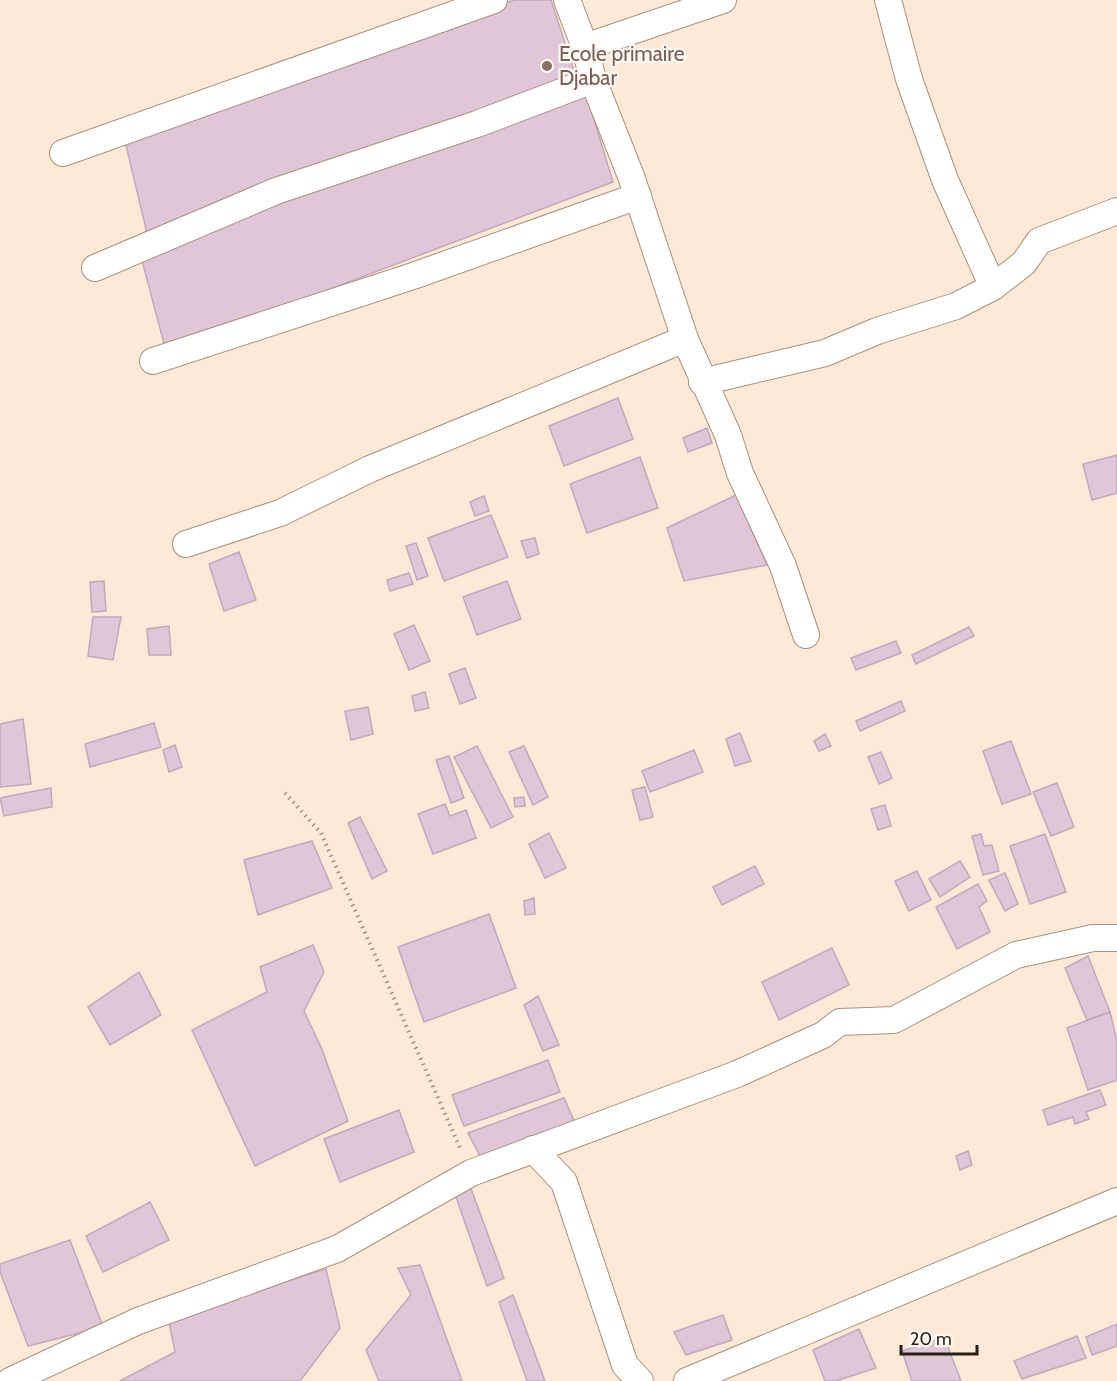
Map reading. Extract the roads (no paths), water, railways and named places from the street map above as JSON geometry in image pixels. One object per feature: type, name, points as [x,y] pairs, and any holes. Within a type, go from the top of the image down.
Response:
[{"type":"street","points":[[63,153],[495,0]]},
{"type":"street","points":[[567,0],[585,47],[593,80],[638,196],[685,339],[702,382],[728,435],[740,473],[783,566],[806,634]]},
{"type":"street","points":[[585,47],[723,0]]},
{"type":"street","points":[[888,0],[909,79],[945,180],[993,287]]},
{"type":"street","points":[[95,267],[276,191],[477,124],[593,80]]},
{"type":"street","points":[[153,361],[413,276],[638,196]]},
{"type":"street","points":[[702,382],[825,353],[877,331],[956,306],[993,287],[1024,263],[1039,241],[1117,210]]},
{"type":"street","points":[[186,544],[280,513],[370,469],[685,339]]},
{"type":"street","points":[[10,1381],[138,1321],[337,1249],[471,1173],[737,1074],[823,1035],[840,1022],[894,1020],[1016,955],[1093,938],[1117,938]]},
{"type":"street","points":[[533,1149],[564,1182],[625,1365],[640,1381]]},
{"type":"street","points":[[687,1381],[1117,1201]]},
{"type":"place","name":"Ecole primaire Djabar","points":[[547,66]]}]
